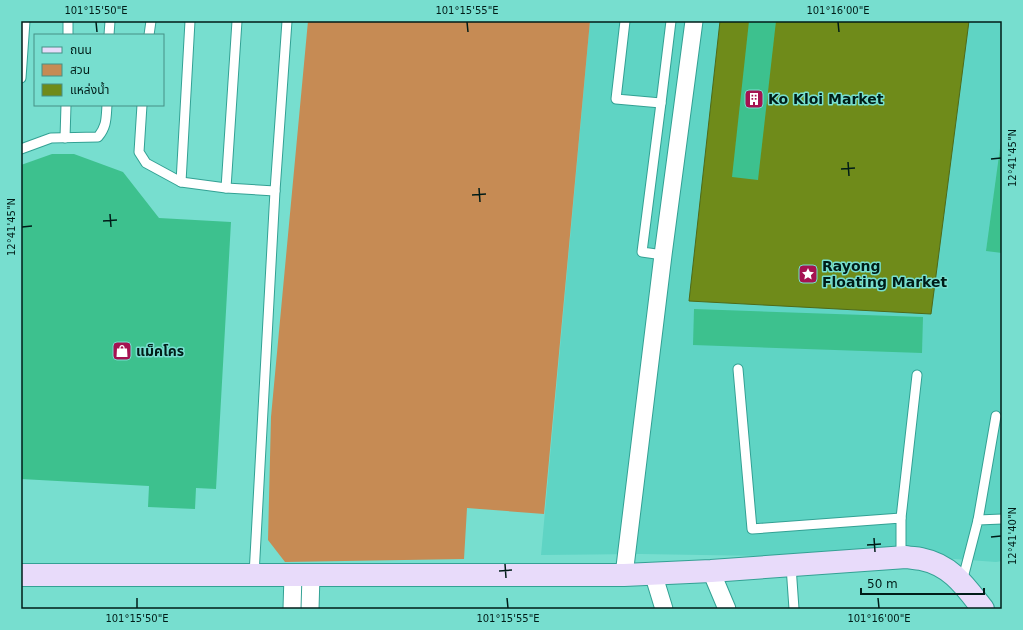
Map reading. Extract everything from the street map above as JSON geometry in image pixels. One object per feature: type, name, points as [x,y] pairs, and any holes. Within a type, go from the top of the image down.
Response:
[{"type":"street","points":[[624,575],[663,255],[694,21]]},
{"type":"street","points":[[21,575],[624,575],[711,571],[901,558],[921,559],[950,571],[962,582],[983,609]]},
{"type":"street","points":[[711,571],[727,609]]},
{"type":"street","points":[[653,573],[664,609]]},
{"type":"street","points":[[292,609],[302,575]]},
{"type":"street","points":[[302,575],[310,609]]},
{"type":"lane","points":[[21,78],[26,21]]},
{"type":"lane","points":[[68,21],[68,34]]},
{"type":"lane","points":[[110,21],[110,34]]},
{"type":"lane","points":[[149,34],[151,21]]},
{"type":"lane","points":[[181,182],[190,21]]},
{"type":"lane","points":[[226,188],[237,21]]},
{"type":"lane","points":[[254,575],[274,191],[287,21]]},
{"type":"lane","points":[[625,21],[616,99],[660,103]]},
{"type":"lane","points":[[663,255],[642,252],[671,21]]},
{"type":"lane","points":[[65,138],[66,106]]},
{"type":"lane","points":[[21,149],[51,138],[98,137],[106,123],[107,106]]},
{"type":"lane","points":[[142,106],[139,152],[146,163],[181,182],[226,188],[274,191]]},
{"type":"lane","points":[[738,369],[752,530],[901,518]]},
{"type":"lane","points":[[901,558],[901,518],[917,375]]},
{"type":"lane","points":[[962,582],[978,520],[996,416]]},
{"type":"lane","points":[[978,520],[1002,519]]},
{"type":"lane","points":[[791,566],[794,609]]},
{"type":"shaded area","points":[[590,21],[1002,21],[1002,561],[641,554],[541,555]]},
{"type":"green space","points":[[308,21],[590,21],[544,514],[467,508],[464,559],[285,562],[268,540],[271,417]]},
{"type":"water","points":[[720,21],[969,21],[931,314],[689,301]]},
{"type":"building","name":"Ko Kloi Market","points":[[749,21],[776,21],[758,180],[732,177]]},
{"type":"building","points":[[1002,141],[1002,253],[986,251]]},
{"type":"building","name":"แม็คโคร","points":[[52,154],[74,154],[123,172],[159,218],[231,222],[216,489],[196,488],[195,509],[148,507],[149,486],[21,479],[21,165]]},
{"type":"building","points":[[694,309],[923,317],[922,353],[693,345]]},
{"type":"place","name":"Ko Kloi Market","points":[[754,99]]},
{"type":"place","name":"Rayong Floating Market","points":[[808,274]]},
{"type":"place","name":"แม็คโคร","points":[[122,351]]}]
